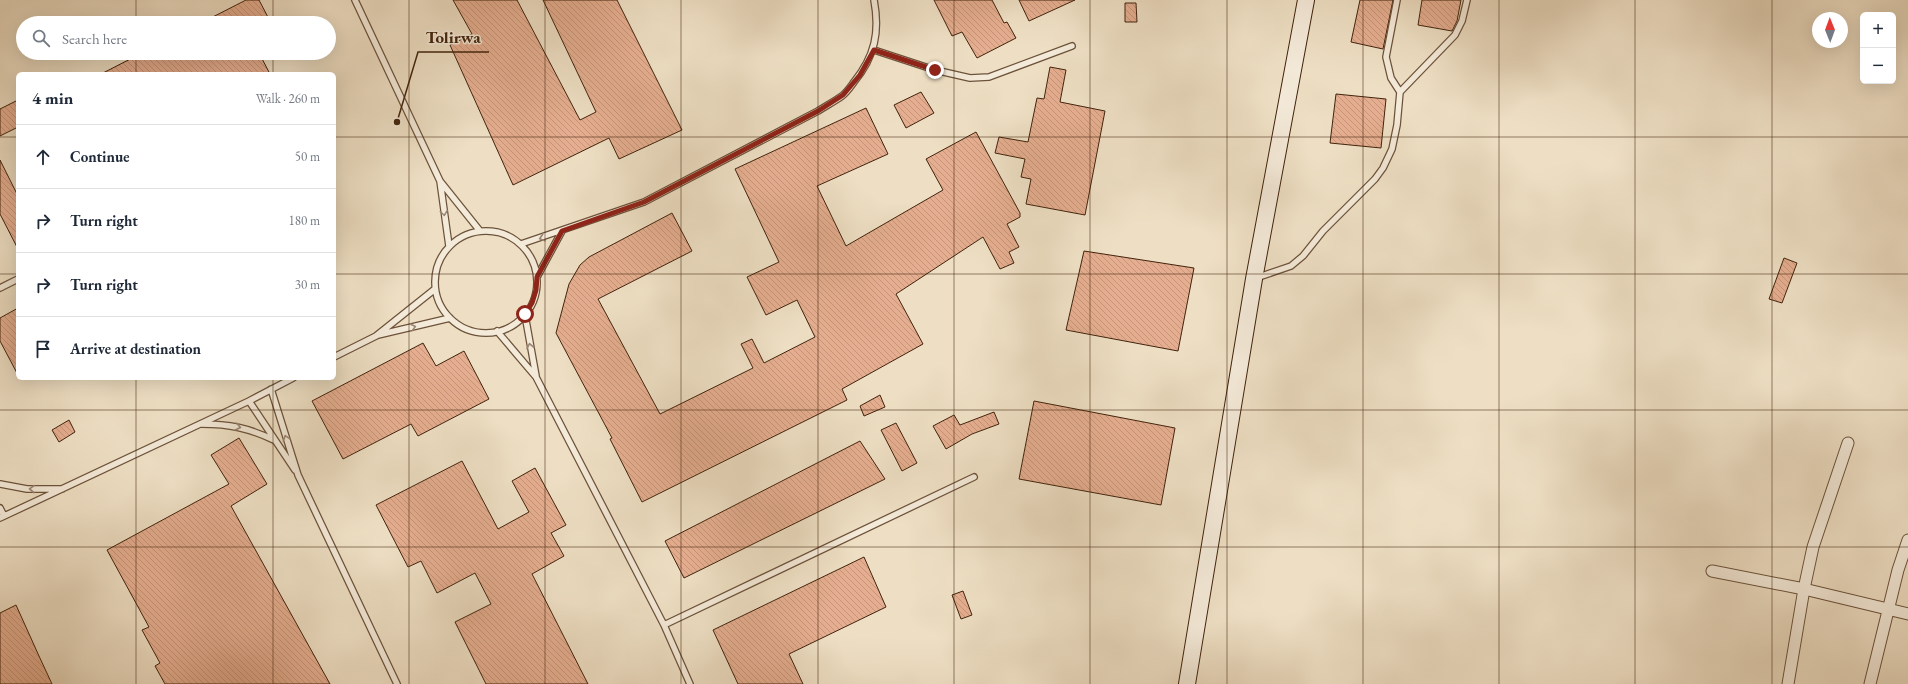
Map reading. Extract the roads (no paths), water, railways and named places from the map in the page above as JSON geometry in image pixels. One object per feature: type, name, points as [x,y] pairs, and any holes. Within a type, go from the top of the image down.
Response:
[{"type":"main road","points":[[1187,684],[1254,279],[1306,0]]},
{"type":"street","points":[[1788,684],[1804,589],[1813,547],[1848,443]]},
{"type":"street","points":[[1870,684],[1898,570],[1908,540]]},
{"type":"street","points":[[1712,571],[1804,589],[1908,614]]},
{"type":"lane","points":[[355,0],[440,181],[480,231]]},
{"type":"lane","points":[[521,244],[644,202],[818,111],[843,95],[860,75],[874,50],[876,41],[877,13],[874,0]]},
{"type":"lane","points":[[1254,279],[1291,266],[1303,256],[1323,231],[1375,179],[1383,168],[1392,149],[1397,125],[1400,92],[1391,78],[1386,57],[1397,0]]},
{"type":"lane","points":[[1400,92],[1455,36],[1462,21],[1467,0]]},
{"type":"lane","points":[[874,50],[935,70],[970,78],[989,77],[1072,46]]},
{"type":"lane","points":[[440,181],[449,246]]},
{"type":"lane","points":[[480,231],[495,231],[509,236],[521,244],[532,259],[537,277],[536,290],[532,303],[525,314],[512,325],[497,331],[480,332],[464,328],[450,318],[438,300],[435,289],[435,274],[440,258],[449,246],[464,236],[480,231]]},
{"type":"lane","points":[[537,277],[562,231]]},
{"type":"lane","points":[[0,288],[16,280]]},
{"type":"lane","points":[[336,356],[376,336],[435,289]]},
{"type":"lane","points":[[525,314],[536,377]]},
{"type":"lane","points":[[376,336],[450,318]]},
{"type":"lane","points":[[497,331],[536,377],[664,625],[690,684]]},
{"type":"lane","points":[[0,508],[2,517],[249,401],[289,380]]},
{"type":"lane","points":[[270,389],[298,475],[397,684]]},
{"type":"lane","points":[[249,401],[298,475]]},
{"type":"lane","points":[[199,424],[224,424],[242,427],[275,441]]},
{"type":"lane","points":[[664,625],[974,477]]},
{"type":"lane","points":[[0,484],[27,489],[64,489]]},
{"type":"place","name":"Tolirwa","points":[[397,122]]}]
